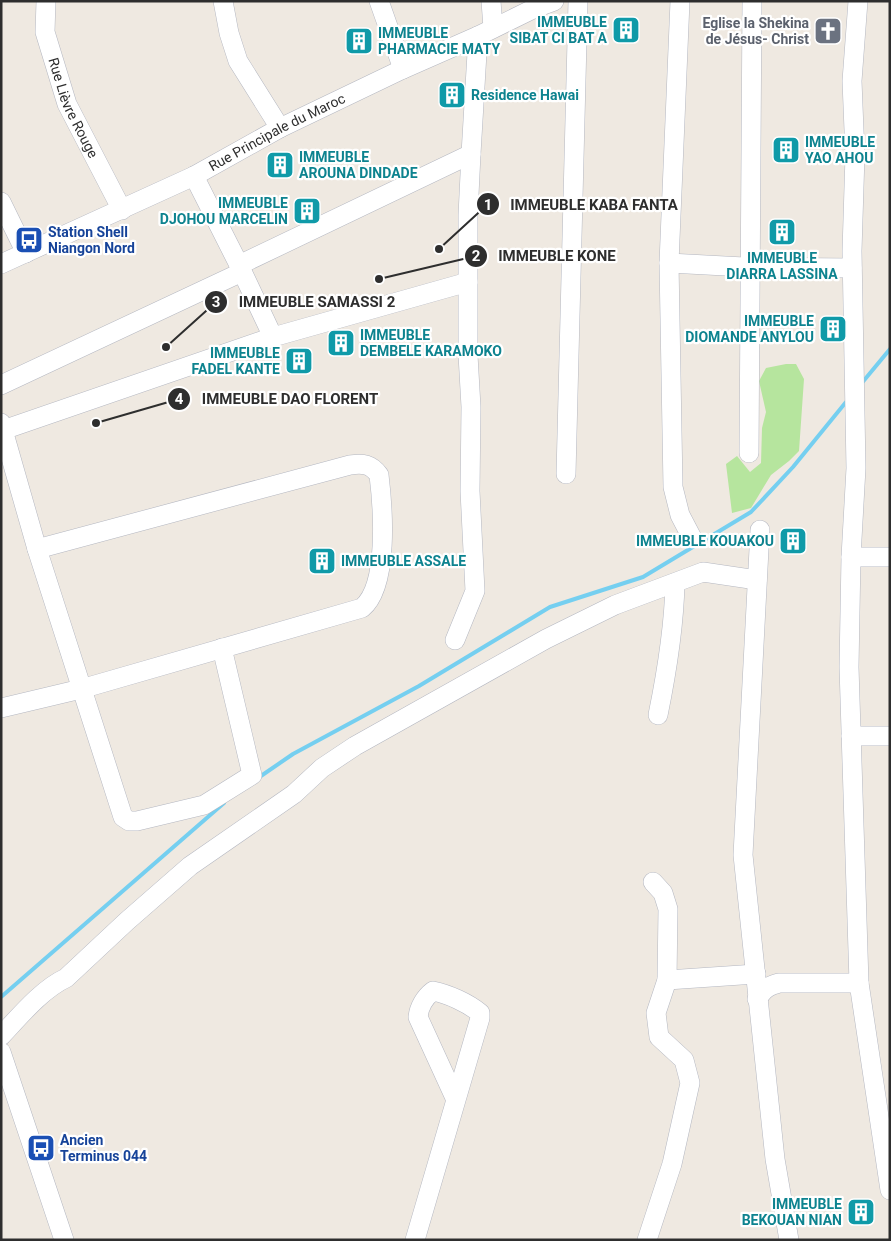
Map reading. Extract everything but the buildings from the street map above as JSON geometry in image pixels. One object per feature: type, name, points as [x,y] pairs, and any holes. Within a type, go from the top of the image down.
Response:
[{"type":"street","name":"Rue Lièvre Rouge","points":[[46,1],[45,32],[54,66],[68,104],[122,210]]},
{"type":"street","points":[[222,1],[238,61],[280,128]]},
{"type":"street","points":[[379,1],[403,69]]},
{"type":"street","points":[[455,640],[475,591],[470,491],[471,407],[468,355],[468,215],[471,154],[486,32],[492,1]]},
{"type":"street","name":"Rue Principale du Maroc","points":[[1,264],[194,176],[280,128],[403,69],[554,1]]},
{"type":"street","points":[[566,474],[578,1]]},
{"type":"street","points":[[680,1],[669,263],[673,487],[680,515],[692,538]]},
{"type":"street","points":[[749,453],[752,1]]},
{"type":"street","points":[[858,1],[852,81],[855,155],[852,268],[856,468],[851,557],[849,666],[859,983],[890,1190]]},
{"type":"street","points":[[1,385],[471,154]]},
{"type":"street","points":[[194,176],[273,336]]},
{"type":"street","points":[[1,202],[26,254]]},
{"type":"street","points":[[669,263],[750,267],[852,268]]},
{"type":"street","points":[[222,648],[252,773],[250,778],[204,805],[137,821],[129,821],[123,817],[81,689],[37,550],[2,426],[273,336],[468,282]]},
{"type":"street","points":[[1,708],[81,689],[355,610],[368,603],[376,586],[383,534],[379,475],[368,465],[350,465],[37,550]]},
{"type":"street","points":[[760,530],[743,855],[775,1159],[789,1240]]},
{"type":"street","points":[[851,557],[890,557]]},
{"type":"street","points":[[1,1036],[45,992],[58,981],[66,978],[190,866],[294,794],[322,768],[355,746],[546,639],[615,605],[703,572],[757,580]]},
{"type":"street","points":[[658,715],[674,620],[675,583]]},
{"type":"street","points":[[851,736],[890,736]]},
{"type":"street","points":[[647,1240],[672,1164],[690,1083],[684,1060],[659,1037],[656,1012],[667,980],[668,909],[662,893],[653,882]]},
{"type":"street","points":[[667,980],[756,974]]},
{"type":"street","points":[[757,999],[764,989],[779,983],[859,983]]},
{"type":"street","points":[[415,1240],[456,1100],[480,1018],[480,1013],[474,1008],[433,991],[418,1010],[418,1017],[456,1100]]},
{"type":"street","points":[[1,1052],[64,1240]]},
{"type":"green space","points":[[796,364],[804,379],[799,451],[771,475],[751,508],[732,513],[726,464],[737,456],[750,472],[761,463],[762,428],[766,412],[759,381],[766,368]]},
{"type":"waterway","points":[[861,384],[890,349]]},
{"type":"waterway","points":[[258,778],[293,754],[419,686],[550,607],[643,577],[751,512],[793,467],[846,402]]},
{"type":"waterway","points":[[1,997],[224,803]]},
{"type":"place","name":"IMMEUBLE SIBAT CI BAT A","points":[[626,30]]},
{"type":"place","name":"Eglise la Shekina de Jésus- Christ","points":[[828,31]]},
{"type":"place","name":"IMMEUBLE PHARMACIE MATY","points":[[359,41]]},
{"type":"place","name":"Residence Hawai","points":[[452,95]]},
{"type":"place","name":"IMMEUBLE YAO AHOU","points":[[786,150]]},
{"type":"place","name":"IMMEUBLE AROUNA DINDADE","points":[[280,165]]},
{"type":"place","name":"IMMEUBLE DJOHOU MARCELIN","points":[[307,211]]},
{"type":"place","name":"IMMEUBLE DIARRA LASSINA","points":[[782,232]]},
{"type":"place","name":"Station Shell Niangon Nord","points":[[29,240]]},
{"type":"place","name":"IMMEUBLE KABA FANTA","points":[[439,249]]},
{"type":"place","name":"IMMEUBLE KONE","points":[[379,279]]},
{"type":"place","name":"IMMEUBLE DIOMANDE ANYLOU","points":[[833,329]]},
{"type":"place","name":"IMMEUBLE DEMBELE KARAMOKO","points":[[341,343]]},
{"type":"place","name":"IMMEUBLE SAMASSI 2","points":[[166,347]]},
{"type":"place","name":"IMMEUBLE FADEL KANTE","points":[[299,361]]},
{"type":"place","name":"IMMEUBLE DAO FLORENT","points":[[96,423]]},
{"type":"place","name":"IMMEUBLE KOUAKOU","points":[[793,541]]},
{"type":"place","name":"IMMEUBLE ASSALE","points":[[322,561]]},
{"type":"place","name":"Ancien Terminus 044","points":[[41,1148]]},
{"type":"place","name":"IMMEUBLE BEKOUAN NIAN","points":[[861,1212]]}]
